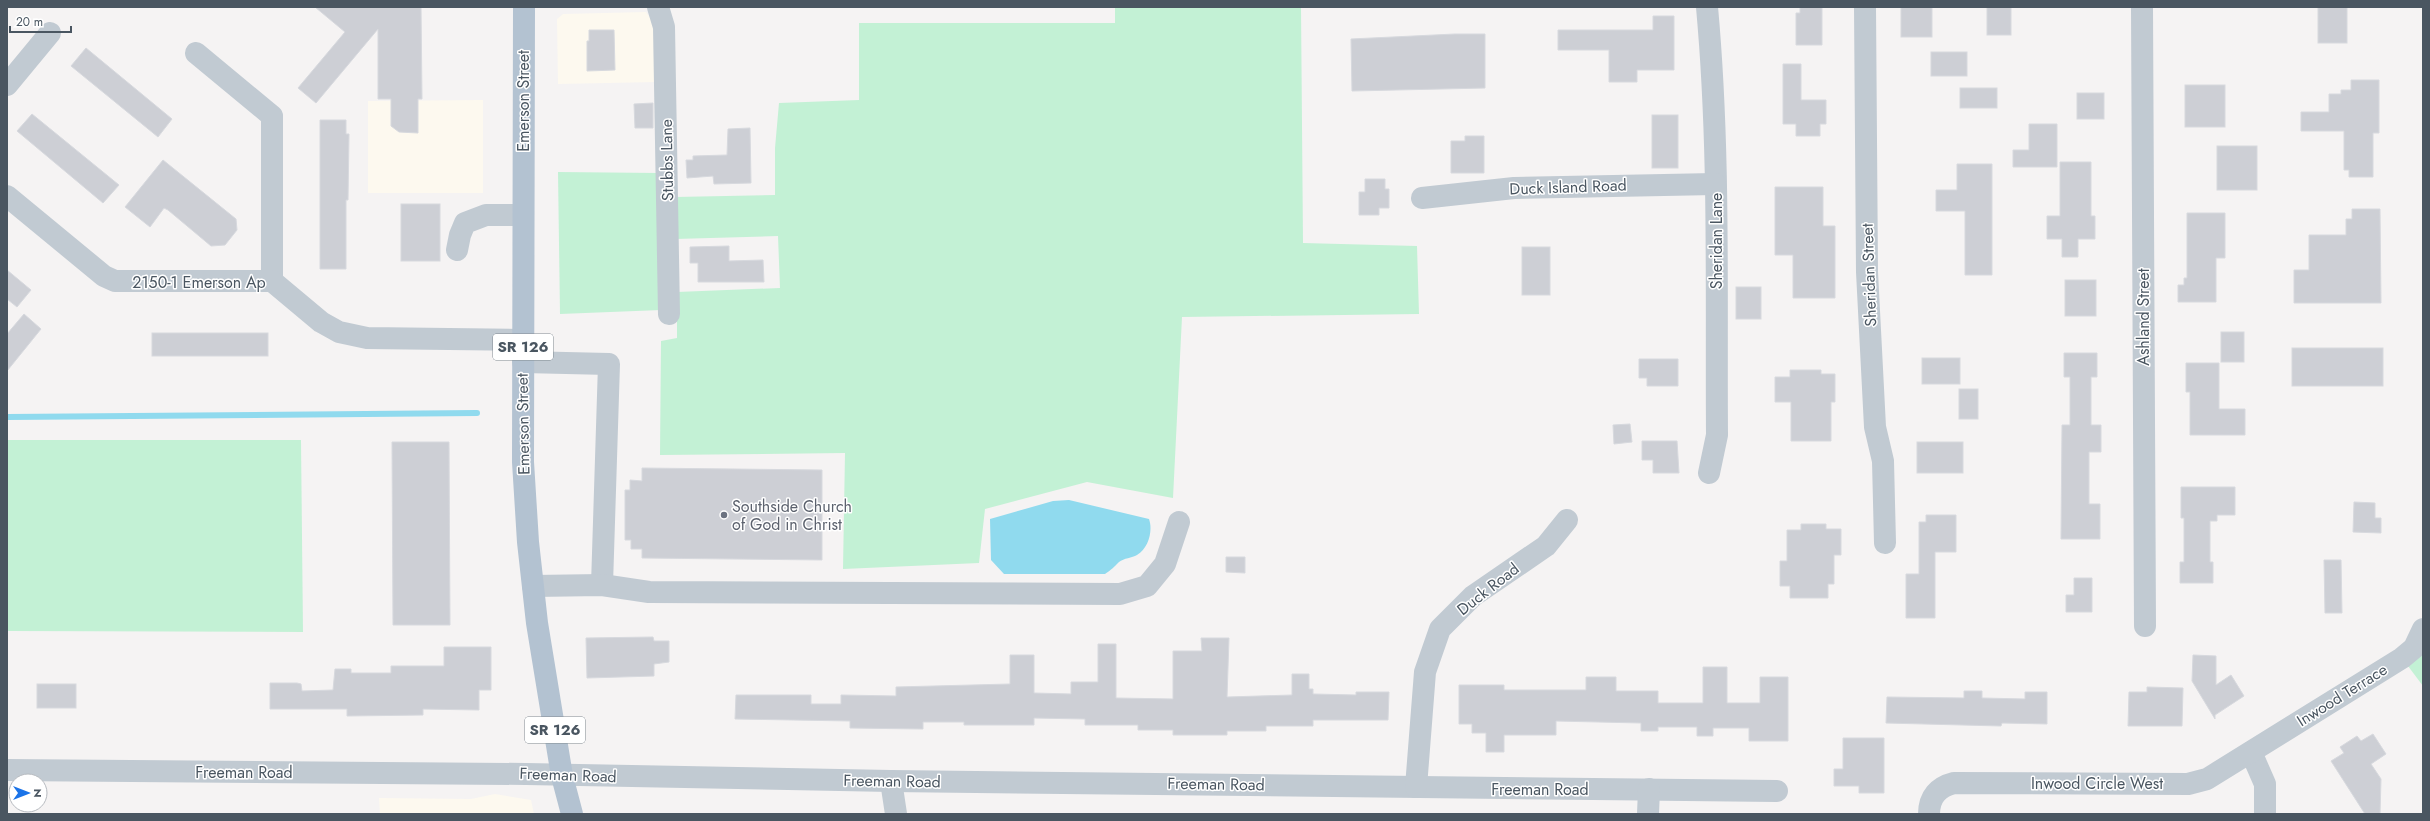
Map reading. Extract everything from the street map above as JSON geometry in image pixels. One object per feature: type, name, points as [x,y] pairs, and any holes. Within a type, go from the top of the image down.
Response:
[{"type":"main road","name":"Emerson Street","points":[[524,7],[523,462],[528,542],[533,586],[562,776],[572,814]]},
{"type":"street","name":"Stubbs Lane","points":[[658,7],[664,27],[669,314]]},
{"type":"street","name":"Sheridan Lane","points":[[1707,7],[1712,60],[1715,184],[1717,435],[1709,474]]},
{"type":"street","name":"Sheridan Street","points":[[1865,7],[1867,272],[1875,428],[1883,462],[1885,543]]},
{"type":"street","name":"Ashland Street","points":[[2142,7],[2145,626]]},
{"type":"street","points":[[7,85],[50,33]]},
{"type":"street","points":[[196,53],[272,116],[272,281]]},
{"type":"street","name":"Duck Island Road","points":[[1422,198],[1514,188],[1715,184]]},
{"type":"street","name":"2150-1 Emerson Ap","points":[[7,196],[104,276],[115,281],[272,281],[321,322],[339,332],[367,338],[523,340]]},
{"type":"street","points":[[457,250],[460,235],[465,223],[486,215],[523,215]]},
{"type":"street","points":[[523,362],[609,364],[602,585]]},
{"type":"street","name":"Duck Road","points":[[1416,787],[1425,672],[1440,629],[1473,596],[1546,546],[1566,520]]},
{"type":"street","points":[[533,586],[602,585],[649,592],[1120,594],[1147,586],[1165,564],[1179,522]]},
{"type":"street","name":"Inwood Terrace","points":[[2251,752],[2402,658],[2414,648],[2423,629]]},
{"type":"street","points":[[2251,752],[2265,784],[2265,814]]},
{"type":"street","name":"Inwood Circle West","points":[[1929,814],[1931,798],[1945,785],[1954,783],[2188,784],[2207,779],[2251,752]]},
{"type":"street","name":"Freeman Road","points":[[7,770],[1777,791]]},
{"type":"street","points":[[891,781],[896,814]]},
{"type":"street","points":[[1648,814],[1649,789]]},
{"type":"shaded area","points":[[646,12],[657,28],[657,82],[558,84],[557,19],[563,14]]},
{"type":"shaded area","points":[[483,100],[483,193],[368,193],[368,101]]},
{"type":"shaded area","points":[[495,794],[531,800],[534,814],[380,814],[379,798],[471,799]]},
{"type":"green space","points":[[1115,7],[1301,7],[1303,243],[1417,246],[1419,314],[1182,317],[1173,498],[1087,482],[985,509],[979,563],[843,569],[845,453],[660,455],[661,341],[677,338],[677,292],[780,288],[778,236],[675,239],[675,197],[775,195],[775,148],[779,103],[859,100],[859,23],[1115,23]]},
{"type":"green space","points":[[558,172],[659,173],[661,310],[560,314]]},
{"type":"green space","points":[[7,440],[301,440],[303,632],[7,631]]},
{"type":"green space","points":[[2423,651],[2423,686],[2408,666]]},
{"type":"water","points":[[1069,500],[1149,519],[1150,533],[1147,543],[1137,555],[1119,562],[1105,574],[1004,574],[991,560],[990,519],[1053,501]]},
{"type":"building","points":[[315,7],[421,7],[422,99],[418,99],[418,133],[399,132],[391,126],[391,99],[378,99],[378,29],[316,103],[298,88],[345,32]]},
{"type":"building","points":[[1800,7],[1822,7],[1822,45],[1796,45],[1796,13],[1800,13]]},
{"type":"building","points":[[1901,7],[1932,7],[1932,37],[1901,37]]},
{"type":"building","points":[[1987,7],[2011,7],[2011,35],[1987,35]]},
{"type":"building","points":[[2318,7],[2347,7],[2347,43],[2318,43]]},
{"type":"building","points":[[1653,16],[1674,16],[1674,70],[1637,70],[1637,82],[1609,82],[1609,50],[1558,50],[1558,30],[1653,30]]},
{"type":"building","points":[[589,30],[614,30],[615,70],[587,71],[587,41],[589,41]]},
{"type":"building","points":[[1485,34],[1485,88],[1352,91],[1351,39]]},
{"type":"building","points":[[86,48],[172,119],[158,137],[71,66]]},
{"type":"building","points":[[1931,52],[1967,52],[1967,76],[1931,76]]},
{"type":"building","points":[[1783,64],[1801,64],[1801,100],[1826,100],[1826,124],[1820,124],[1820,136],[1796,136],[1796,124],[1783,124]]},
{"type":"building","points":[[2351,80],[2379,80],[2379,133],[2373,133],[2373,177],[2349,177],[2349,170],[2344,170],[2344,131],[2301,131],[2301,112],[2329,112],[2329,94],[2341,94],[2341,90],[2351,90]]},
{"type":"building","points":[[2185,85],[2225,85],[2225,127],[2185,127]]},
{"type":"building","points":[[1960,88],[1997,88],[1997,108],[1960,108]]},
{"type":"building","points":[[2077,93],[2104,93],[2104,119],[2077,119]]},
{"type":"building","points":[[653,103],[653,128],[635,128],[634,104]]},
{"type":"building","points":[[32,114],[119,185],[103,203],[17,131]]},
{"type":"building","points":[[1652,115],[1678,115],[1678,168],[1652,168]]},
{"type":"building","points":[[320,120],[346,120],[346,134],[349,134],[348,200],[346,200],[346,269],[320,269]]},
{"type":"building","points":[[2029,124],[2057,124],[2057,167],[2013,167],[2013,150],[2029,150]]},
{"type":"building","points":[[750,128],[751,183],[714,184],[713,176],[687,178],[686,160],[693,160],[693,156],[727,155],[728,129]]},
{"type":"building","points":[[1465,136],[1484,136],[1484,173],[1451,173],[1451,141],[1465,141]]},
{"type":"building","points":[[2217,146],[2257,146],[2257,190],[2217,190]]},
{"type":"building","points":[[163,160],[236,219],[237,230],[225,245],[211,246],[164,208],[150,227],[125,207]]},
{"type":"building","points":[[2060,162],[2091,162],[2091,216],[2095,216],[2095,239],[2078,239],[2078,257],[2062,257],[2062,239],[2047,239],[2047,216],[2060,216]]},
{"type":"building","points":[[1957,164],[1992,164],[1992,275],[1965,275],[1965,211],[1936,211],[1936,190],[1957,190]]},
{"type":"building","points":[[1365,179],[1385,179],[1385,189],[1389,189],[1389,208],[1379,208],[1379,215],[1359,215],[1359,192],[1365,192]]},
{"type":"building","points":[[1775,187],[1823,187],[1823,226],[1835,226],[1835,298],[1793,298],[1793,255],[1775,255]]},
{"type":"building","points":[[401,204],[440,204],[440,261],[401,261]]},
{"type":"building","points":[[2352,209],[2380,209],[2381,303],[2294,303],[2294,270],[2309,270],[2309,235],[2346,235],[2346,219],[2352,219]]},
{"type":"building","points":[[2187,213],[2225,213],[2225,258],[2216,258],[2216,302],[2178,302],[2178,285],[2184,285],[2184,278],[2187,278]]},
{"type":"building","points":[[729,246],[729,261],[763,260],[764,282],[698,282],[698,263],[690,263],[690,247]]},
{"type":"building","points":[[1522,247],[1550,247],[1550,295],[1522,295]]},
{"type":"building","points":[[7,270],[31,290],[17,307],[7,299]]},
{"type":"building","points":[[2065,280],[2096,280],[2096,316],[2065,316]]},
{"type":"building","points":[[1736,287],[1761,287],[1761,319],[1736,319]]},
{"type":"building","points":[[24,314],[41,329],[7,371],[7,334]]},
{"type":"building","points":[[2221,332],[2244,332],[2244,362],[2221,362]]},
{"type":"building","points":[[152,333],[268,333],[268,356],[152,356]]},
{"type":"building","points":[[2292,348],[2383,348],[2383,386],[2292,386]]},
{"type":"building","points":[[2064,353],[2097,353],[2097,377],[2091,377],[2091,425],[2101,425],[2101,452],[2089,452],[2089,504],[2100,504],[2100,539],[2061,539],[2062,425],[2070,425],[2070,377],[2064,377]]},
{"type":"building","points":[[1922,358],[1960,358],[1960,384],[1922,384]]},
{"type":"building","points":[[1639,359],[1678,359],[1678,386],[1647,386],[1647,378],[1639,378]]},
{"type":"building","points":[[2186,363],[2219,363],[2219,409],[2245,409],[2245,435],[2190,435],[2190,392],[2186,392]]},
{"type":"building","points":[[1790,370],[1821,370],[1821,374],[1835,374],[1835,402],[1831,402],[1831,441],[1791,441],[1791,402],[1775,402],[1775,377],[1790,377]]},
{"type":"building","points":[[1959,389],[1978,389],[1978,419],[1959,419]]},
{"type":"building","points":[[1630,424],[1632,442],[1614,444],[1613,425]]},
{"type":"building","points":[[1642,441],[1677,441],[1679,473],[1653,473],[1653,460],[1642,460]]},
{"type":"building","points":[[392,442],[449,442],[450,625],[393,625]]},
{"type":"building","points":[[1917,442],[1963,442],[1963,473],[1917,473]]},
{"type":"building","name":"Southside Church of God in Christ","points":[[642,468],[822,470],[822,560],[642,558],[642,549],[631,549],[631,540],[625,540],[625,490],[630,490],[630,480],[642,481]]},
{"type":"building","points":[[2181,487],[2235,487],[2235,515],[2217,515],[2217,521],[2210,521],[2210,562],[2213,562],[2213,583],[2180,583],[2180,562],[2184,562],[2184,518],[2181,518]]},
{"type":"building","points":[[2354,502],[2375,503],[2375,518],[2381,518],[2381,533],[2353,532]]},
{"type":"building","points":[[1926,515],[1956,515],[1956,552],[1935,552],[1935,618],[1906,618],[1906,574],[1919,574],[1919,522],[1926,522]]},
{"type":"building","points":[[1801,524],[1826,524],[1826,529],[1841,529],[1841,555],[1834,555],[1834,584],[1828,584],[1828,598],[1790,598],[1790,586],[1780,586],[1780,561],[1787,561],[1787,530],[1801,530]]},
{"type":"building","points":[[1226,557],[1245,557],[1245,573],[1226,572]]},
{"type":"building","points":[[2324,560],[2341,560],[2342,613],[2325,613]]},
{"type":"building","points":[[2074,578],[2092,578],[2092,612],[2066,612],[2066,595],[2074,595]]},
{"type":"building","points":[[653,637],[654,641],[669,641],[669,662],[654,664],[654,676],[587,678],[586,638]]},
{"type":"building","points":[[1201,638],[1229,638],[1227,697],[1292,695],[1292,674],[1309,674],[1309,689],[1313,689],[1313,694],[1356,695],[1356,692],[1389,692],[1388,720],[1313,720],[1313,726],[1266,726],[1266,731],[1227,731],[1227,735],[1173,735],[1173,730],[1138,730],[1138,725],[1085,725],[1085,719],[1034,718],[1034,725],[964,725],[964,722],[923,722],[923,729],[850,728],[850,721],[735,719],[736,695],[811,695],[811,704],[841,704],[841,695],[896,696],[896,687],[1010,684],[1010,655],[1034,655],[1034,693],[1071,694],[1071,682],[1098,682],[1098,644],[1116,644],[1116,698],[1173,699],[1173,651],[1202,651]]},
{"type":"building","points":[[444,647],[491,647],[491,690],[479,690],[479,710],[423,709],[423,715],[347,716],[347,709],[270,709],[270,683],[301,684],[302,691],[333,690],[335,669],[351,669],[351,673],[391,673],[391,666],[444,666]]},
{"type":"building","points":[[2193,655],[2216,656],[2216,685],[2231,675],[2244,696],[2215,715],[2215,719],[2192,681]]},
{"type":"building","points":[[1703,667],[1727,667],[1727,703],[1760,703],[1760,677],[1788,677],[1788,741],[1749,741],[1749,728],[1713,728],[1713,736],[1697,736],[1697,727],[1658,727],[1658,731],[1641,731],[1641,723],[1556,721],[1556,735],[1504,735],[1504,752],[1486,752],[1486,733],[1472,733],[1472,724],[1459,724],[1459,685],[1504,685],[1504,690],[1586,690],[1586,677],[1616,677],[1616,691],[1658,691],[1658,703],[1703,703]]},
{"type":"building","points":[[37,684],[76,684],[76,708],[37,708]]},
{"type":"building","points":[[2147,687],[2183,688],[2182,726],[2128,726],[2129,692],[2147,692]]},
{"type":"building","points":[[1964,691],[1982,691],[1982,698],[2025,699],[2025,692],[2047,692],[2047,724],[2002,723],[2001,726],[1886,723],[1887,697],[1964,698]]},
{"type":"building","points":[[2373,734],[2386,754],[2371,764],[2381,779],[2380,814],[2365,814],[2331,761],[2344,753],[2340,747],[2357,736],[2361,741]]},
{"type":"building","points":[[1843,738],[1884,738],[1884,793],[1859,793],[1859,786],[1834,786],[1834,769],[1843,769]]},
{"type":"waterway","points":[[7,417],[477,413]]},
{"type":"place","name":"Southside Church of God in Christ","points":[[724,515]]}]
